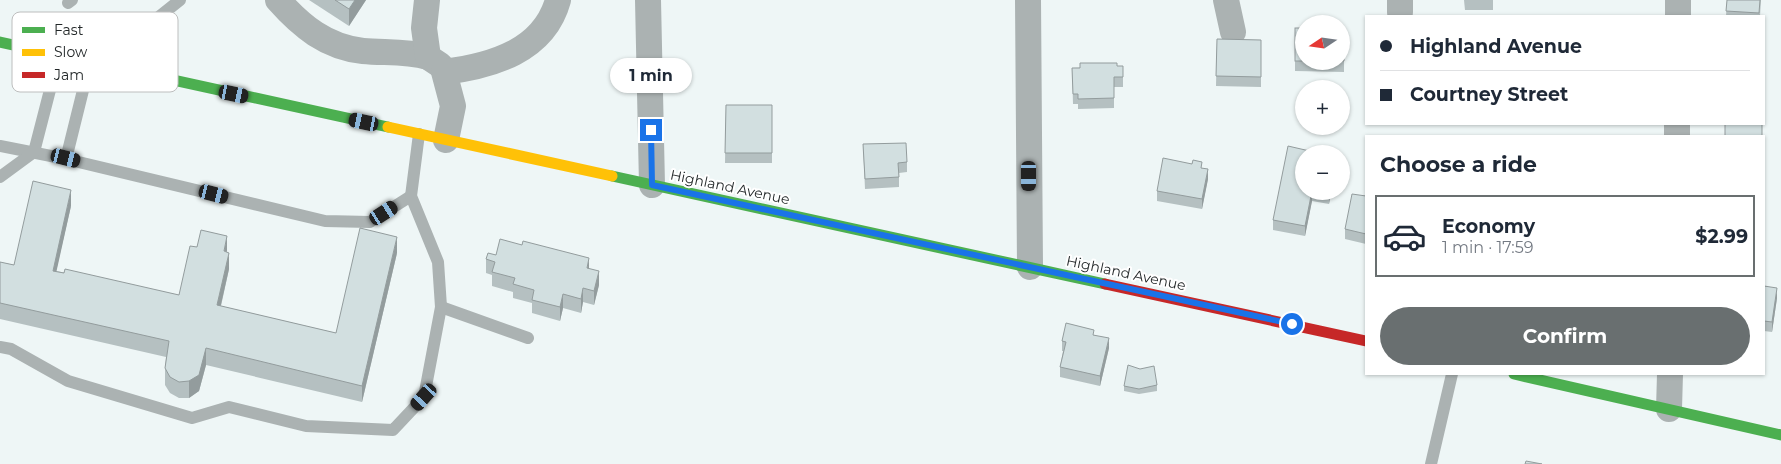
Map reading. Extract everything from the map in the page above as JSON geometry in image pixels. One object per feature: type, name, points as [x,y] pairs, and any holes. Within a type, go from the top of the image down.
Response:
[{"type":"main road","name":"Highland Avenue","points":[[178,81],[1365,341]]},
{"type":"main road","points":[[1519,375],[1781,435]]},
{"type":"street","points":[[278,0],[300,23],[314,34],[329,42],[361,50],[401,51],[436,64],[492,63],[517,52],[545,28],[552,18],[558,0]]},
{"type":"street","points":[[427,0],[424,28],[453,106],[446,140]]},
{"type":"street","points":[[648,0],[652,185]]},
{"type":"street","points":[[1028,0],[1030,267]]},
{"type":"street","points":[[1226,0],[1233,32]]},
{"type":"street","points":[[1678,0],[1678,15]]},
{"type":"street","points":[[1669,408],[1670,375]]},
{"type":"lane","points":[[165,12],[180,0]]},
{"type":"lane","points":[[0,177],[34,152],[49,92]]},
{"type":"lane","points":[[66,158],[82,92]]},
{"type":"lane","points":[[0,347],[11,350],[68,382],[192,418],[229,407],[306,426],[393,430],[424,397],[441,307],[438,262],[411,196],[419,134]]},
{"type":"lane","points":[[0,146],[66,158],[325,221],[370,222],[411,196]]},
{"type":"lane","points":[[441,307],[528,338]]},
{"type":"lane","points":[[1431,464],[1452,375]]},
{"type":"building","points":[[335,0],[355,0],[349,9]]},
{"type":"building","points":[[1727,0],[1760,0],[1759,13],[1726,11]]},
{"type":"building","points":[[1217,39],[1261,40],[1261,77],[1216,76]]},
{"type":"building","points":[[1080,63],[1117,63],[1117,66],[1123,66],[1123,77],[1114,77],[1114,98],[1078,99],[1078,94],[1073,94],[1072,68],[1080,68]]},
{"type":"building","points":[[726,105],[772,105],[772,153],[725,153]]},
{"type":"building","points":[[1725,125],[1762,125],[1762,135],[1725,135]]},
{"type":"building","points":[[906,143],[907,162],[898,163],[899,177],[865,179],[863,144]]},
{"type":"building","points":[[1288,146],[1295,148],[1295,200],[1310,200],[1305,226],[1273,220]]},
{"type":"building","points":[[1163,158],[1192,164],[1193,160],[1202,162],[1201,168],[1208,169],[1202,199],[1157,191]]},
{"type":"building","points":[[33,181],[71,190],[53,271],[64,273],[65,269],[179,295],[190,246],[197,247],[201,230],[227,236],[224,251],[229,253],[217,305],[336,333],[360,228],[397,237],[362,386],[206,348],[199,375],[189,381],[179,382],[170,377],[165,368],[169,341],[0,303],[0,262],[14,265]]},
{"type":"building","points":[[1352,194],[1365,196],[1365,234],[1345,229]]},
{"type":"building","points":[[500,239],[522,245],[523,241],[589,258],[587,268],[599,271],[594,291],[583,288],[581,299],[563,294],[560,307],[532,300],[534,290],[513,284],[515,278],[492,272],[495,262],[486,259],[488,253],[496,255]]},
{"type":"building","points":[[1765,286],[1777,288],[1772,322],[1765,321]]},
{"type":"building","points":[[1066,323],[1094,330],[1093,335],[1109,338],[1100,376],[1060,367],[1066,342],[1062,341]]},
{"type":"building","points":[[1128,365],[1140,369],[1154,366],[1157,385],[1139,389],[1124,386]]},
{"type":"building","points":[[1526,461],[1542,464],[1525,464]]},
{"type":"traffic: fast","points":[[0,42],[12,45]]},
{"type":"traffic: fast","points":[[178,81],[388,127]]},
{"type":"traffic: fast","points":[[612,176],[1105,284]]},
{"type":"traffic: fast","points":[[1518,375],[1781,435]]},
{"type":"traffic: slow","points":[[388,127],[612,176]]},
{"type":"traffic: jam","points":[[1105,284],[1365,341]]},
{"type":"route","points":[[651,130],[652,185],[1292,324]]}]
